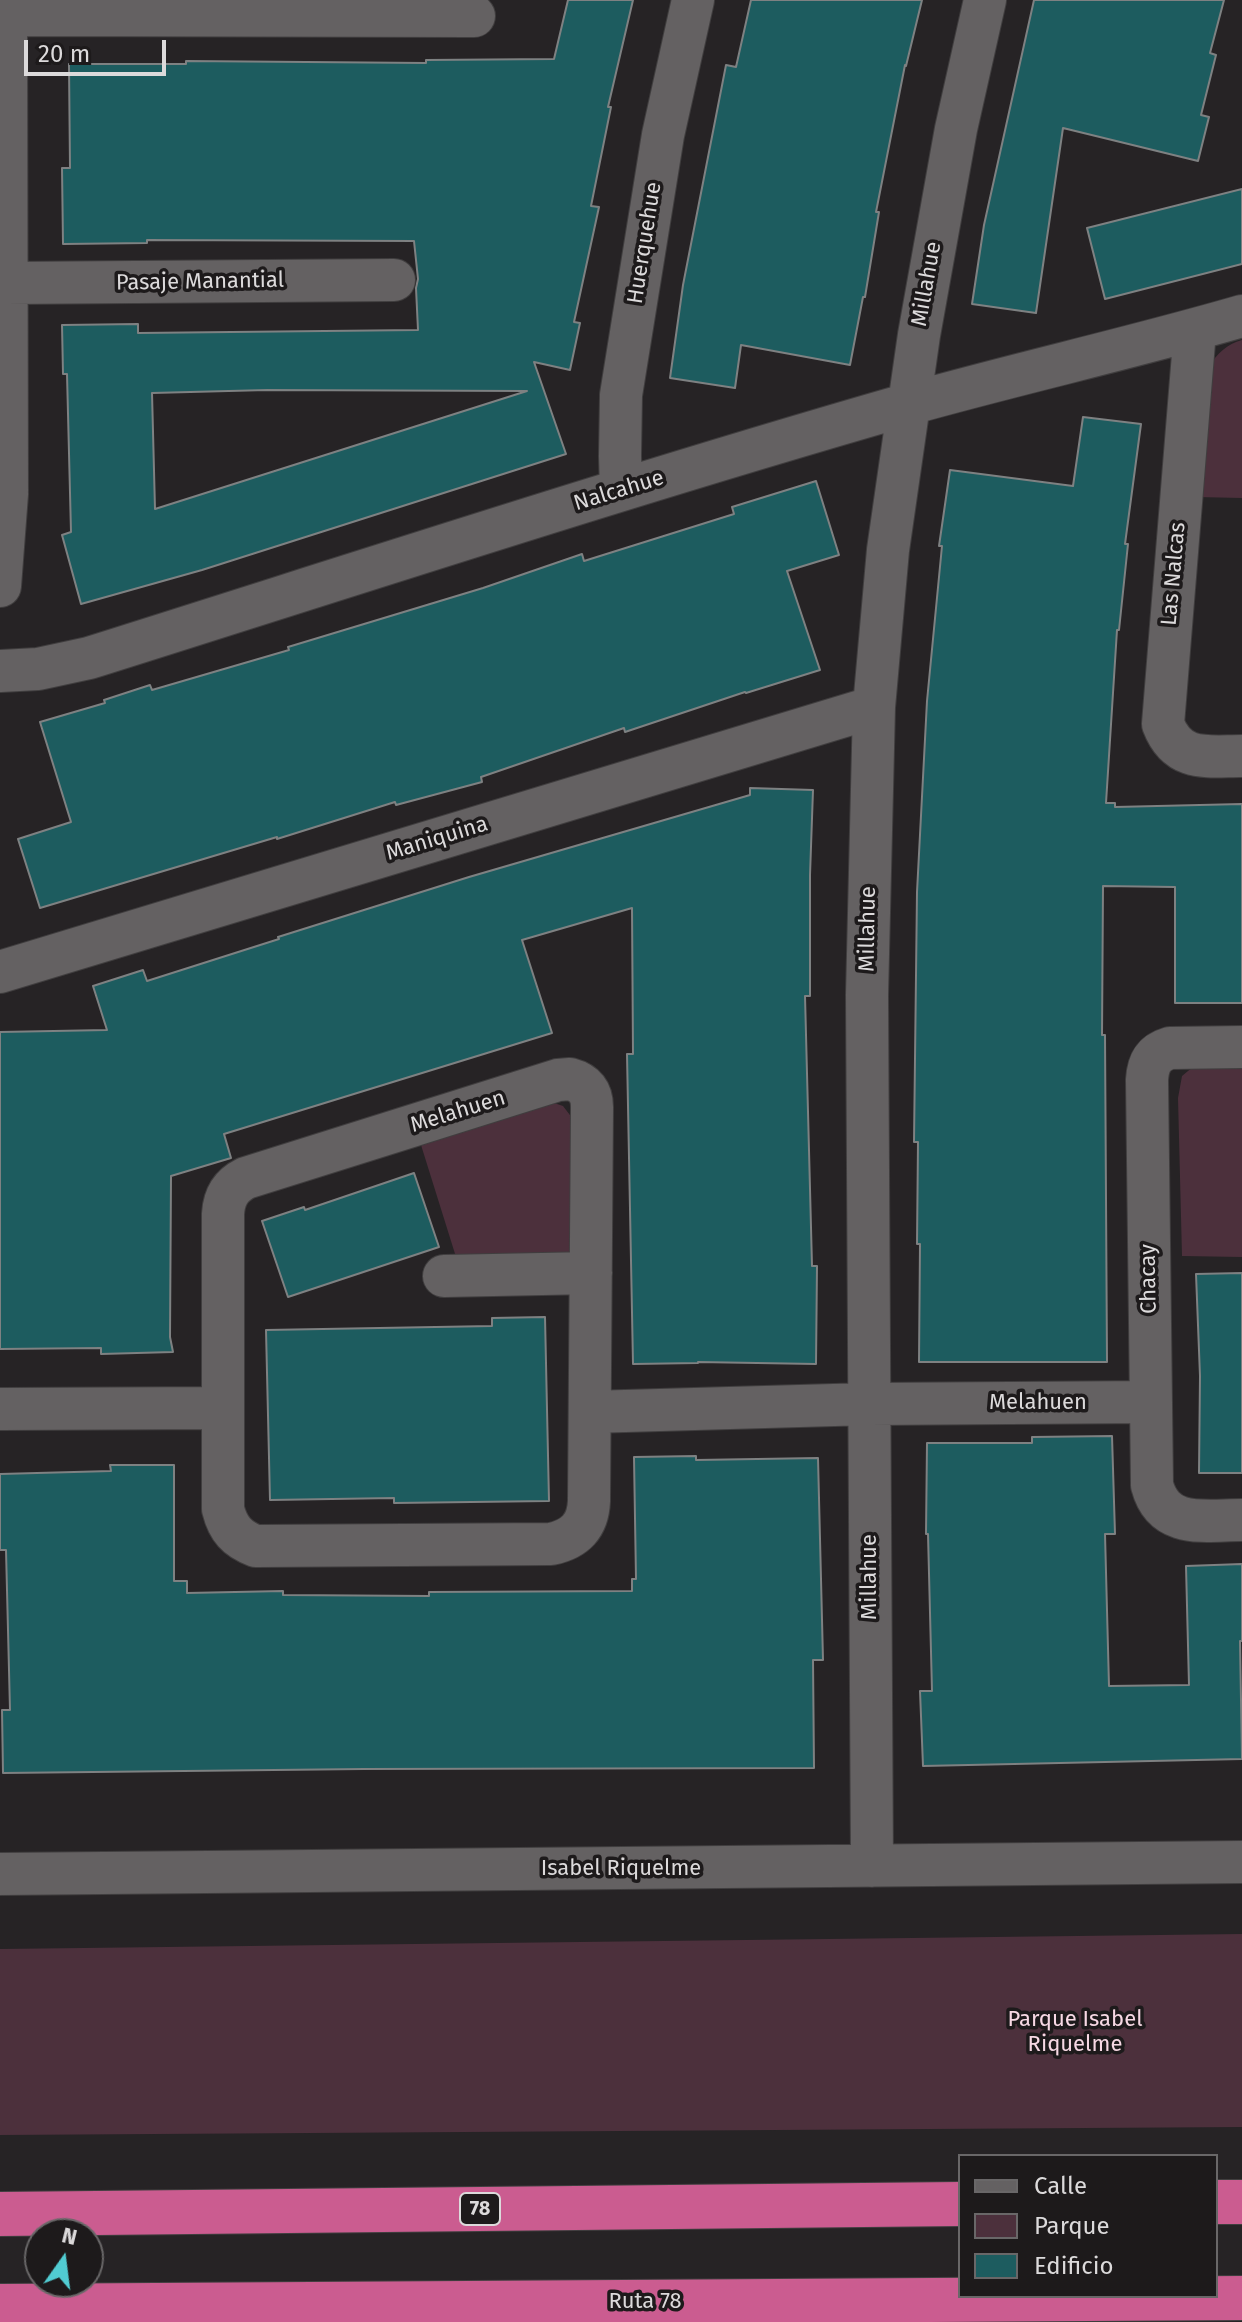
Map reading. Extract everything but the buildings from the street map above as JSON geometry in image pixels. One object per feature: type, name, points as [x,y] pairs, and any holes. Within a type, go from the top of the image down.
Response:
[{"type":"highway","points":[[1218,2202],[1242,2202]]},
{"type":"highway","name":"78","points":[[0,2214],[958,2204]]},
{"type":"highway","name":"Ruta 78","points":[[0,2306],[1242,2298]]},
{"type":"street","name":"Huerquehue","points":[[621,490],[621,395],[663,135],[693,0]]},
{"type":"street","name":"Millahue","points":[[872,1866],[867,995],[874,707],[888,550],[908,405],[938,223],[985,0]]},
{"type":"street","points":[[0,586],[7,494],[6,8],[474,16]]},
{"type":"street","name":"Pasaje Manantial","points":[[6,283],[394,280]]},
{"type":"street","name":"Nalcahue","points":[[0,671],[38,669],[89,658],[621,490],[998,379],[1242,316]]},
{"type":"street","name":"Las Nalcas","points":[[1195,330],[1163,724],[1172,743],[1189,754],[1242,756]]},
{"type":"street","name":"Maniquina","points":[[0,972],[874,707]]},
{"type":"street","name":"Chacay","points":[[1242,1047],[1170,1048],[1157,1054],[1148,1068],[1152,1485],[1160,1505],[1177,1518],[1242,1520]]},
{"type":"street","name":"Melahuen","points":[[558,1080],[578,1081],[592,1098],[591,1273],[588,1514],[579,1531],[571,1538],[551,1544],[256,1546],[230,1529],[223,1509],[224,1203],[231,1189],[246,1178],[558,1080]]},
{"type":"street","points":[[444,1276],[591,1273]]},
{"type":"street","name":"Melahuen","points":[[590,1412],[869,1404],[1151,1402]]},
{"type":"street","points":[[0,1409],[222,1408]]},
{"type":"street","name":"Isabel Riquelme","points":[[0,1874],[1242,1862]]},
{"type":"green space","points":[[1242,340],[1242,498],[1196,497],[1209,366],[1223,350]]},
{"type":"green space","points":[[1242,1064],[1242,1257],[1182,1256],[1178,1098],[1182,1076],[1194,1066]]},
{"type":"green space","points":[[551,1102],[563,1106],[573,1119],[572,1256],[456,1257],[421,1145]]},
{"type":"green space","name":"Parque Isabel Riquelme","points":[[1242,1934],[1242,2127],[0,2135],[0,1949]]}]
